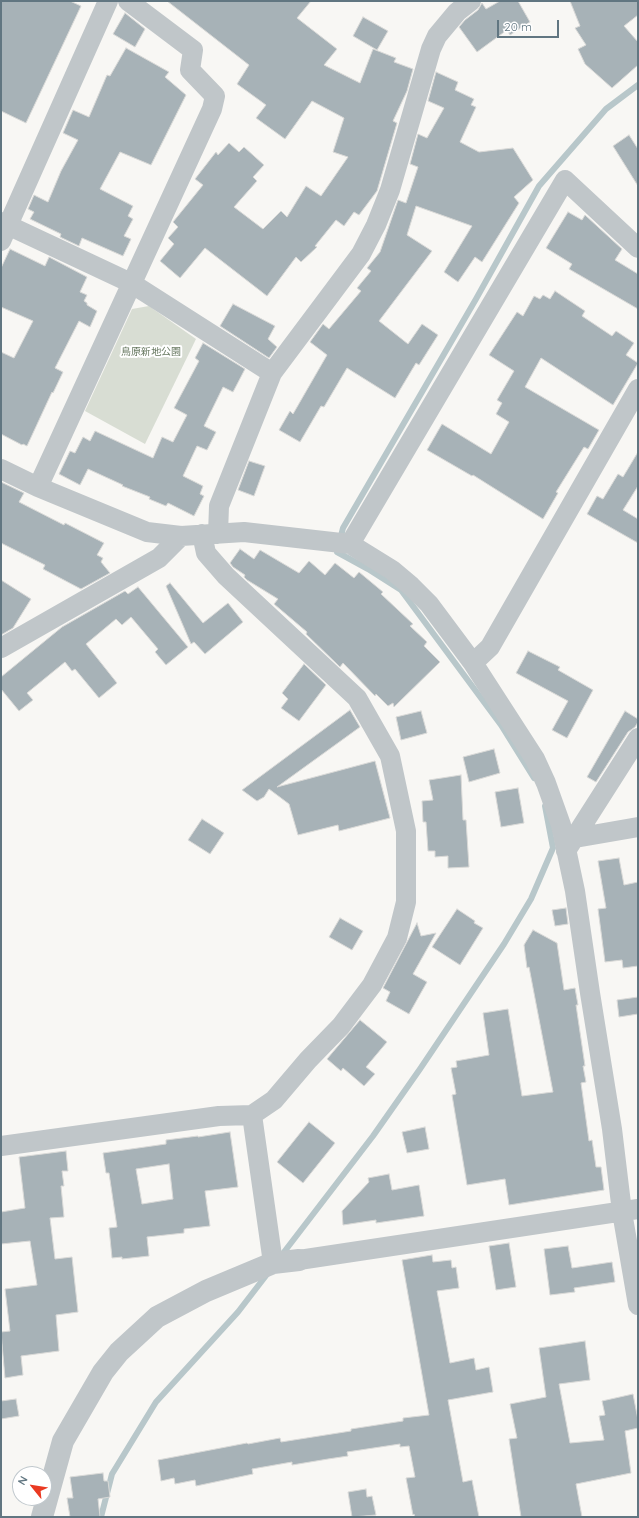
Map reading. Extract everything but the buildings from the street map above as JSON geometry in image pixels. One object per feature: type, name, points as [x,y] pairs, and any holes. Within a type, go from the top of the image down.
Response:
[{"type":"street","points":[[108,1],[3,229],[131,282],[272,373]]},
{"type":"street","points":[[38,487],[131,282],[212,109],[215,96],[190,70],[193,50],[128,1]]},
{"type":"street","points":[[1,1146],[220,1116],[252,1115],[274,1100],[308,1060],[341,1026],[372,985],[398,938],[406,902],[406,831],[390,756],[358,698],[226,576],[206,553],[210,534],[219,506],[272,373],[364,248],[376,225],[390,190],[431,49],[437,36],[457,12],[471,1]]},
{"type":"street","points":[[350,544],[565,180],[638,248]]},
{"type":"street","points":[[473,663],[490,647],[638,389]]},
{"type":"street","points":[[1,469],[38,487],[148,532],[181,536],[244,532],[350,544],[392,570],[429,604],[473,663],[535,759],[546,783],[561,825],[571,844],[575,891],[590,993],[612,1129],[630,1211],[638,1305]]},
{"type":"street","points":[[1,648],[159,558],[181,536]]},
{"type":"street","points":[[571,844],[638,738]]},
{"type":"street","points":[[571,844],[638,827]]},
{"type":"street","points":[[252,1115],[273,1263]]},
{"type":"street","points":[[42,1517],[64,1441],[103,1372],[119,1352],[157,1316],[206,1291],[273,1263],[630,1211]]},
{"type":"green space","name":"鳥原新地公園","points":[[149,306],[196,339],[145,444],[85,411],[132,309]]},
{"type":"waterway","points":[[534,778],[501,725],[401,590],[368,569],[337,552],[343,528],[476,299],[539,186],[606,109],[638,85]]},
{"type":"waterway","points":[[281,1256],[373,1136],[420,1069],[504,944],[531,899],[553,848],[545,806]]},
{"type":"waterway","points":[[101,1517],[112,1474],[156,1402],[238,1312],[268,1273]]}]
